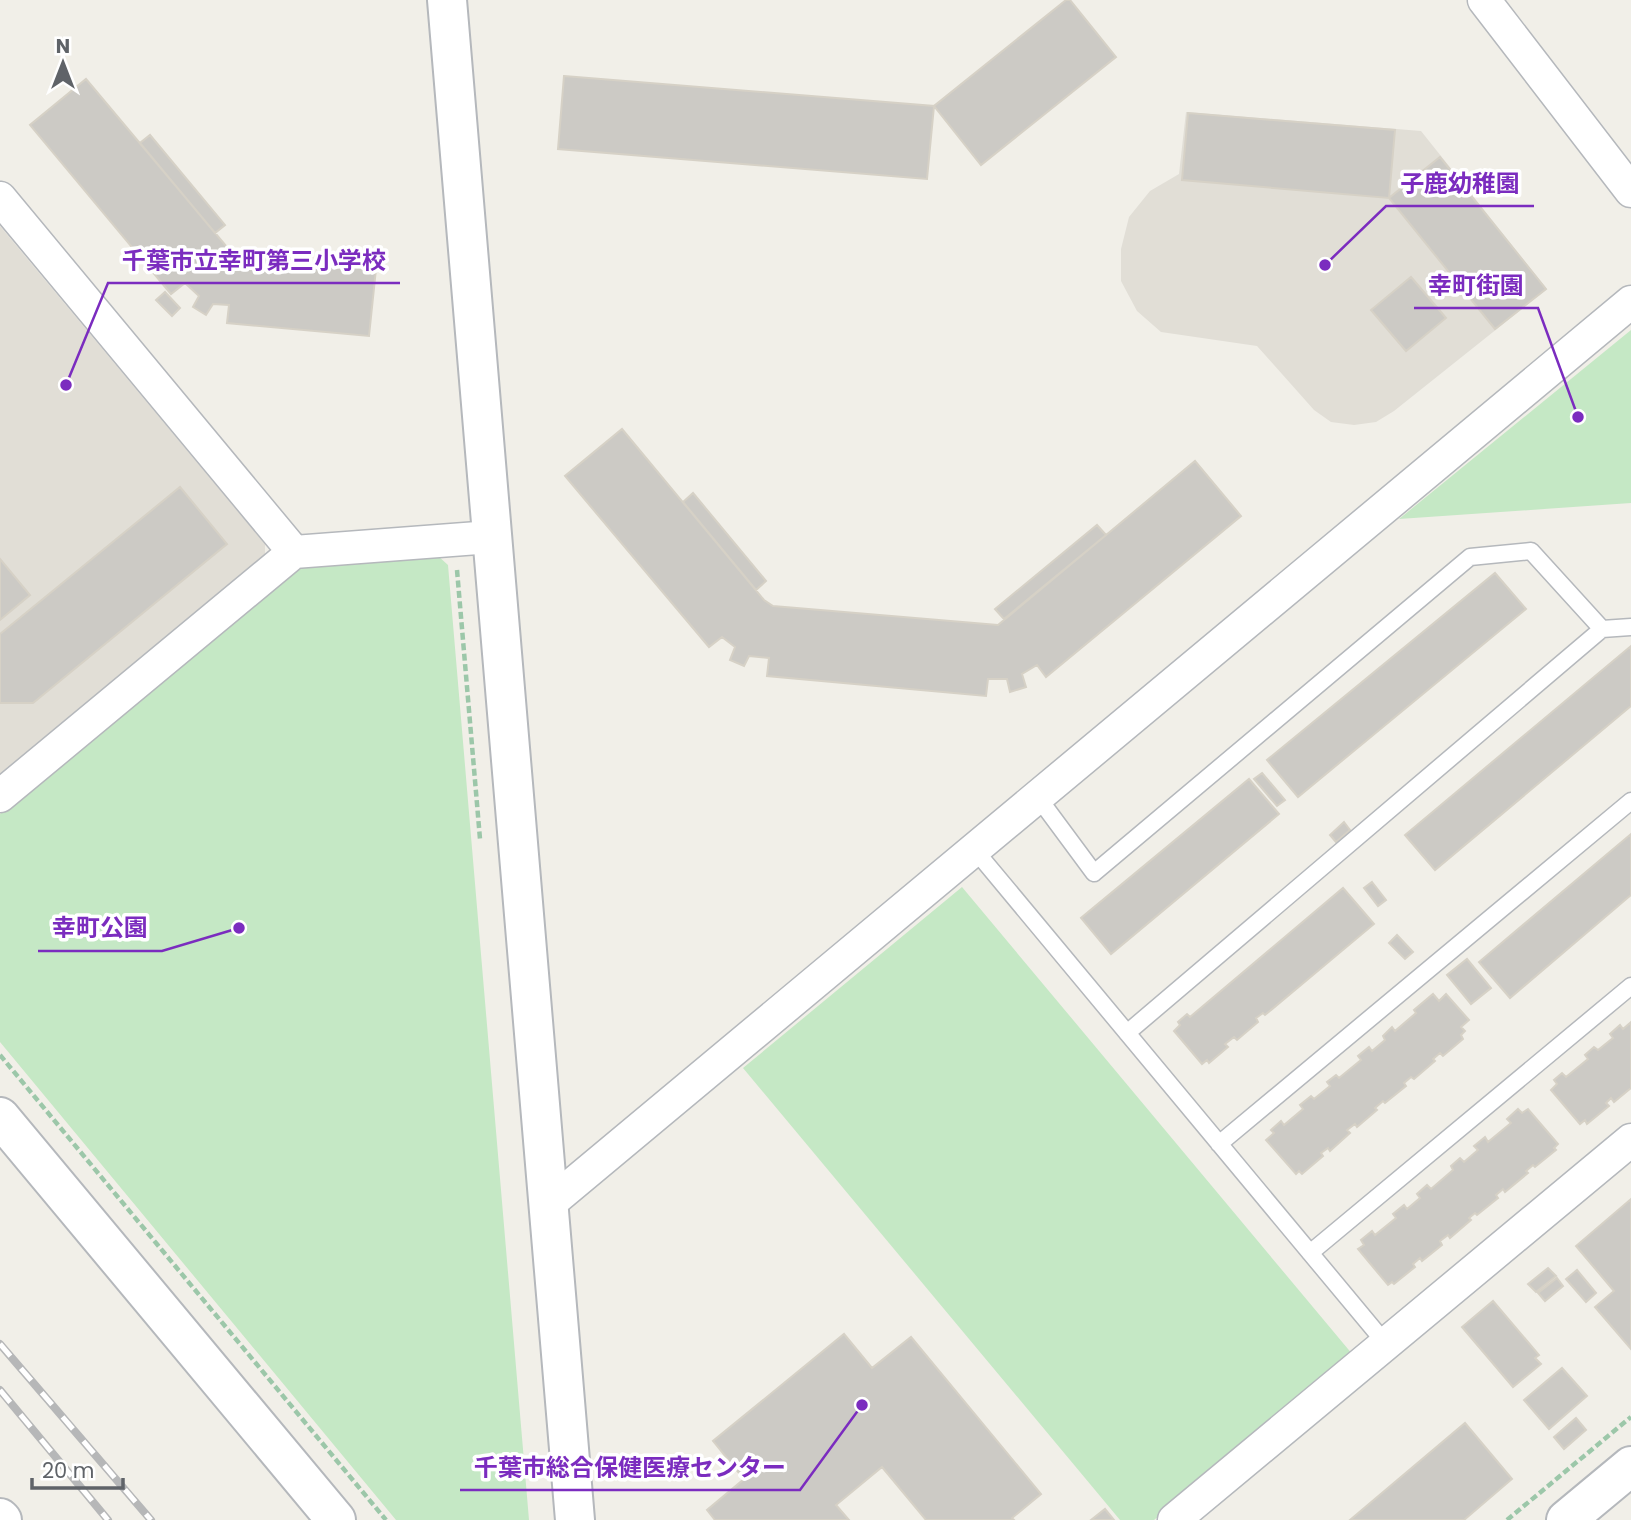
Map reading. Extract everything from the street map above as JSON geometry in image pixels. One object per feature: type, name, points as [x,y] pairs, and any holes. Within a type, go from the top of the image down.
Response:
[{"type":"street","points":[[447,0],[575,1520]]},
{"type":"street","points":[[1484,0],[1631,191]]},
{"type":"street","points":[[0,198],[294,552]]},
{"type":"street","points":[[549,1204],[1631,302]]},
{"type":"street","points":[[0,796],[294,552],[491,537]]},
{"type":"street","points":[[0,1117],[336,1520]]},
{"type":"street","points":[[1174,1520],[1631,1140]]},
{"type":"street","points":[[1566,1520],[1631,1466]]},
{"type":"lane","points":[[1037,796],[1094,873],[1470,557],[1531,551],[1602,629]]},
{"type":"lane","points":[[1127,1033],[1602,629],[1631,627]]},
{"type":"lane","points":[[1219,1144],[1631,801]]},
{"type":"lane","points":[[974,849],[1386,1344]]},
{"type":"lane","points":[[1310,1253],[1631,985]]},
{"type":"path","points":[[0,1055],[386,1520]]},
{"type":"path","points":[[1507,1520],[1631,1417]]},
{"type":"shaded area","points":[[1186,112],[1421,131],[1547,289],[1394,411],[1376,422],[1354,425],[1331,422],[1314,410],[1257,346],[1161,332],[1137,311],[1121,281],[1121,249],[1129,217],[1150,191],[1179,174]]},
{"type":"shaded area","points":[[0,226],[265,544],[265,559],[0,782]]},
{"type":"green space","points":[[1631,330],[1631,503],[1399,519]]},
{"type":"green space","points":[[437,555],[448,565],[529,1520],[396,1520],[0,1042],[0,814],[300,565]]},
{"type":"green space","points":[[962,887],[1353,1355],[1154,1520],[1120,1520],[743,1068]]},
{"type":"building","points":[[1066,0],[1070,0],[1116,57],[981,165],[934,106]]},
{"type":"building","points":[[564,76],[934,106],[927,179],[558,149]]},
{"type":"building","points":[[86,79],[226,246],[244,256],[376,269],[369,336],[227,323],[229,305],[213,304],[206,315],[193,307],[199,296],[185,283],[171,294],[30,125]]},
{"type":"building","points":[[1188,113],[1395,130],[1389,198],[1182,180]]},
{"type":"building","points":[[150,135],[225,225],[215,233],[140,143]]},
{"type":"building","points":[[1440,157],[1546,289],[1495,329],[1389,198]]},
{"type":"building","points":[[1411,277],[1446,318],[1406,351],[1371,310]]},
{"type":"building","points":[[165,292],[180,308],[172,316],[156,300]]},
{"type":"building","points":[[622,429],[764,600],[773,606],[998,625],[1195,461],[1241,516],[1046,677],[1037,665],[1022,674],[1026,687],[1010,692],[1007,679],[988,679],[986,696],[767,676],[769,658],[749,656],[744,666],[730,660],[735,647],[722,637],[709,647],[565,476]]},
{"type":"building","points":[[180,487],[227,544],[33,703],[0,703],[0,634]]},
{"type":"building","points":[[693,493],[766,581],[756,590],[683,502]]},
{"type":"building","points":[[1097,525],[1106,535],[1004,619],[995,609]]},
{"type":"building","points":[[0,559],[30,595],[0,620]]},
{"type":"building","points":[[1495,573],[1526,609],[1298,797],[1267,760]]},
{"type":"building","points":[[1631,646],[1631,706],[1435,870],[1405,835]]},
{"type":"building","points":[[1262,773],[1285,800],[1277,806],[1254,779]]},
{"type":"building","points":[[1249,779],[1279,814],[1111,954],[1081,918]]},
{"type":"building","points":[[1344,822],[1350,830],[1336,842],[1330,835]]},
{"type":"building","points":[[1631,834],[1631,895],[1510,998],[1479,962]]},
{"type":"building","points":[[1372,882],[1386,900],[1378,906],[1364,888]]},
{"type":"building","points":[[1343,888],[1374,924],[1265,1015],[1263,1013],[1256,1018],[1258,1022],[1237,1040],[1234,1037],[1225,1044],[1228,1047],[1209,1063],[1207,1060],[1202,1064],[1174,1031],[1180,1025],[1178,1022],[1187,1014],[1190,1017]]},
{"type":"building","points":[[1397,935],[1413,952],[1405,959],[1389,943]]},
{"type":"building","points":[[1467,959],[1491,988],[1471,1004],[1447,975]]},
{"type":"building","points":[[1433,994],[1439,1001],[1446,994],[1469,1020],[1461,1027],[1465,1031],[1461,1035],[1463,1039],[1443,1056],[1440,1053],[1433,1059],[1435,1061],[1414,1079],[1411,1077],[1404,1083],[1406,1086],[1385,1103],[1383,1101],[1375,1108],[1377,1110],[1357,1127],[1355,1124],[1347,1130],[1350,1133],[1330,1151],[1328,1148],[1321,1153],[1323,1156],[1302,1174],[1299,1171],[1296,1174],[1266,1140],[1274,1133],[1271,1130],[1281,1121],[1284,1125],[1303,1109],[1300,1105],[1311,1096],[1314,1099],[1330,1086],[1327,1082],[1336,1075],[1339,1078],[1361,1060],[1358,1056],[1369,1047],[1372,1051],[1385,1040],[1383,1036],[1392,1027],[1395,1031]]},
{"type":"building","points":[[1631,1022],[1631,1088],[1614,1102],[1611,1098],[1606,1103],[1609,1106],[1587,1124],[1585,1120],[1580,1124],[1551,1090],[1557,1084],[1554,1080],[1562,1073],[1566,1077],[1588,1059],[1585,1055],[1594,1047],[1598,1050],[1613,1038],[1610,1034],[1620,1025],[1623,1029]]},
{"type":"building","points":[[1518,1109],[1522,1113],[1528,1109],[1558,1144],[1554,1148],[1556,1150],[1535,1167],[1533,1165],[1526,1171],[1528,1173],[1505,1192],[1503,1189],[1496,1195],[1498,1198],[1469,1218],[1471,1220],[1450,1238],[1448,1235],[1440,1241],[1442,1245],[1422,1261],[1420,1258],[1413,1264],[1415,1267],[1394,1284],[1392,1282],[1388,1285],[1358,1249],[1364,1245],[1361,1240],[1372,1231],[1375,1235],[1396,1218],[1393,1214],[1404,1205],[1407,1209],[1420,1198],[1417,1194],[1427,1185],[1431,1189],[1453,1170],[1451,1166],[1460,1158],[1464,1162],[1478,1150],[1474,1146],[1485,1137],[1488,1142],[1511,1123],[1507,1119]]},
{"type":"building","points":[[1631,1199],[1631,1349],[1595,1307],[1614,1291],[1576,1246]]},
{"type":"building","points":[[1548,1268],[1556,1276],[1536,1292],[1528,1284]]},
{"type":"building","points":[[1577,1270],[1596,1293],[1586,1302],[1566,1279]]},
{"type":"building","points":[[1557,1278],[1563,1286],[1545,1301],[1538,1293]]},
{"type":"building","points":[[1493,1301],[1539,1355],[1535,1358],[1541,1364],[1513,1387],[1462,1327]]},
{"type":"building","points":[[844,1334],[872,1368],[911,1337],[1041,1494],[1012,1518],[1014,1520],[926,1520],[882,1467],[836,1505],[849,1520],[715,1520],[707,1510],[744,1479],[713,1441]]},
{"type":"building","points":[[1562,1368],[1587,1396],[1549,1429],[1524,1400]]},
{"type":"building","points":[[1576,1418],[1586,1430],[1564,1449],[1554,1437]]},
{"type":"building","points":[[1465,1423],[1512,1479],[1464,1520],[1350,1520]]},
{"type":"building","points":[[1105,1509],[1114,1520],[1091,1520]]},
{"type":"railway","points":[[0,1344],[151,1520]]},
{"type":"railway","points":[[0,1390],[108,1520]]},
{"type":"place","name":"子鹿幼稚園","points":[[1325,265]]},
{"type":"place","name":"千葉市立幸町第三小学校","points":[[66,385]]},
{"type":"place","name":"幸町街園","points":[[1578,417]]},
{"type":"place","name":"幸町公園","points":[[239,928]]},
{"type":"place","name":"千葉市総合保健医療センター","points":[[862,1405]]}]
